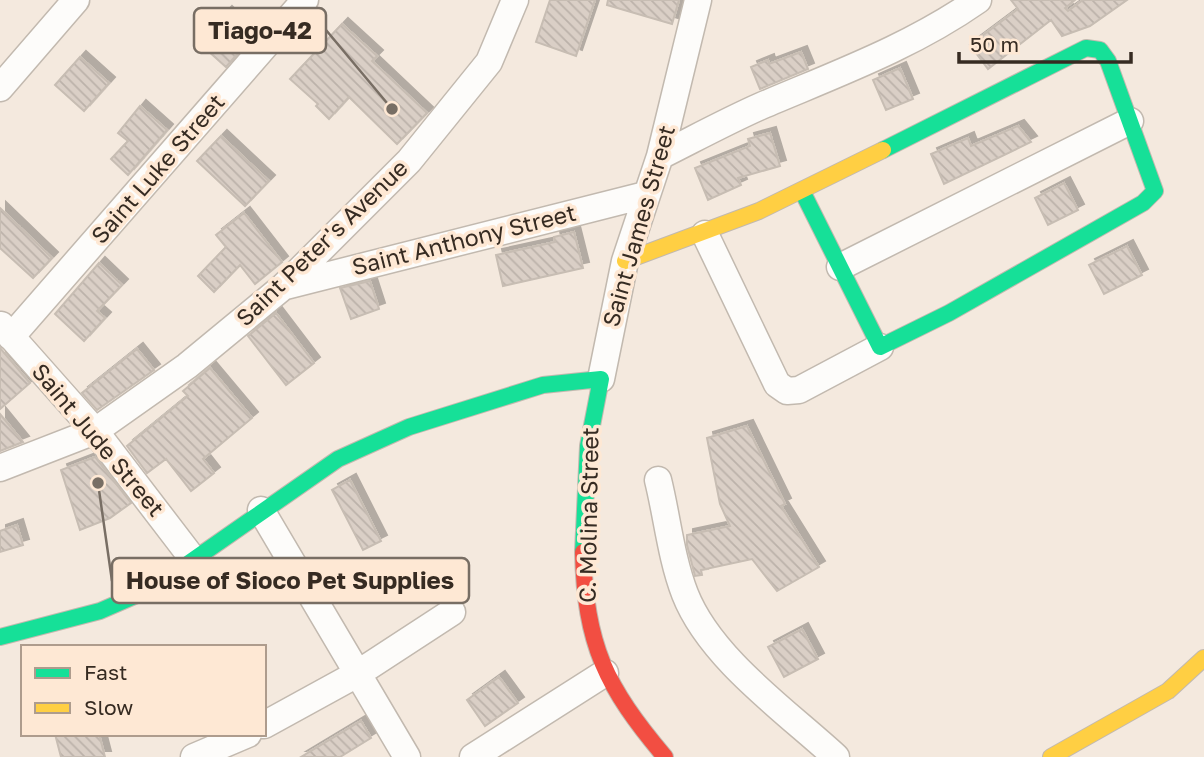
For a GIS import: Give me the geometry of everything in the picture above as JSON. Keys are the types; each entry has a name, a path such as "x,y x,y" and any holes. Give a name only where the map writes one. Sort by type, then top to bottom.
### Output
{"street":[{"path":"0,88 76,0"},
{"name":"Saint Luke Street","path":"5,331 305,0"},
{"name":"Saint Peter's Avenue","path":"0,468 95,432 187,366 284,286 409,161 481,72 489,62 515,0"},
{"name":"Saint James Street","path":"601,379 625,261 660,156 698,0"},
{"path":"660,156 757,108 898,48 944,24 978,0"},
{"path":"625,261 705,234 802,191 1086,48 1100,50 1108,61 1155,191 1152,197 949,313 799,390 787,391 777,384 705,234"},
{"path":"839,267 1130,121"},
{"path":"802,191 880,347"},
{"name":"Saint Anthony Street","path":"284,286 645,195"},
{"name":"Saint Jude Street","path":"5,331 95,432 194,559"},
{"path":"0,637 124,603 153,588 261,510 338,459 409,426 543,385 578,379 601,379"},
{"name":"C. Molina Street","path":"601,379 594,403 586,459 584,589 591,631 605,673 665,757"},
{"path":"658,480 685,594 706,631 734,664 836,757"},
{"path":"261,510 407,757"},
{"path":"266,724 357,674 452,612"},
{"path":"1052,757 1168,691 1204,658"},
{"path":"473,757 605,673"},
{"path":"194,757 243,736"}],"building":[{"path":"550,0 595,0 576,56 536,42"},
{"path":"608,0 679,0 672,24 607,5"},
{"path":"1011,0 1075,0 1065,8 1068,11 1083,0 1127,0 1090,26 1062,36 1051,20 988,69 970,45 1018,9"},
{"path":"226,12 252,37 226,67 198,42"},
{"path":"342,24 377,56 372,61 427,113 397,144 349,97 329,119 316,106 318,104 290,79"},
{"path":"801,52 808,69 760,89 751,67 768,60 769,64"},
{"path":"80,57 109,83 84,111 55,85"},
{"path":"900,68 913,99 886,110 873,80"},
{"path":"140,106 167,130 128,175 111,159 128,141 118,133"},
{"path":"1018,126 1031,142 944,184 931,154 968,138 971,146"},
{"path":"770,133 780,166 738,178 741,185 708,200 695,168 750,146 748,139"},
{"path":"221,136 269,181 245,206 197,161"},
{"path":"1064,183 1078,210 1048,225 1035,198"},
{"path":"0,208 52,258 33,278 0,248"},
{"path":"244,213 282,262 255,284 240,265 214,292 198,276 226,247 216,235"},
{"path":"574,232 583,268 503,286 496,255 555,242 554,237"},
{"path":"1127,246 1142,275 1104,294 1089,265"},
{"path":"99,263 122,285 97,311 105,318 84,341 55,314"},
{"path":"370,281 379,309 351,319 340,288"},
{"path":"276,313 314,363 286,385 248,336"},
{"path":"0,348 30,383 0,409"},
{"path":"137,349 154,370 97,410 82,393"},
{"path":"210,368 252,418 203,459 214,473 191,491 166,459 147,473 127,446 188,396 183,391"},
{"path":"0,414 23,442 0,451"},
{"path":"747,426 785,504 781,506 819,567 777,591 752,559 701,570 702,575 695,576 687,545 687,535 730,526 720,504 707,438"},
{"path":"95,457 131,503 110,518 80,530 61,470"},
{"path":"350,480 381,541 363,550 332,490"},
{"path":"17,525 23,545 0,552 0,531"},
{"path":"802,629 818,659 784,677 768,647"},
{"path":"499,677 518,703 485,726 467,700"},
{"path":"361,721 371,738 340,757 301,757"},
{"path":"56,736 100,736 105,757 61,757"}],"traffic: fast":[{"path":"802,191 880,347 949,313 1143,203 1155,191 1108,61 1100,50 1086,48 883,150"},
{"path":"0,637 100,611 153,588 338,459 409,427 543,385 601,379 588,446 583,552"}],"traffic: slow":[{"path":"625,261 759,211 883,150"},
{"path":"1051,757 1168,691 1204,658"}],"traffic: jam":[{"path":"583,552 588,613 603,663 628,709 665,757"}],"place":[{"name":"Tiago-42","path":"392,109"},
{"name":"House of Sioco Pet Supplies","path":"98,483"}]}
